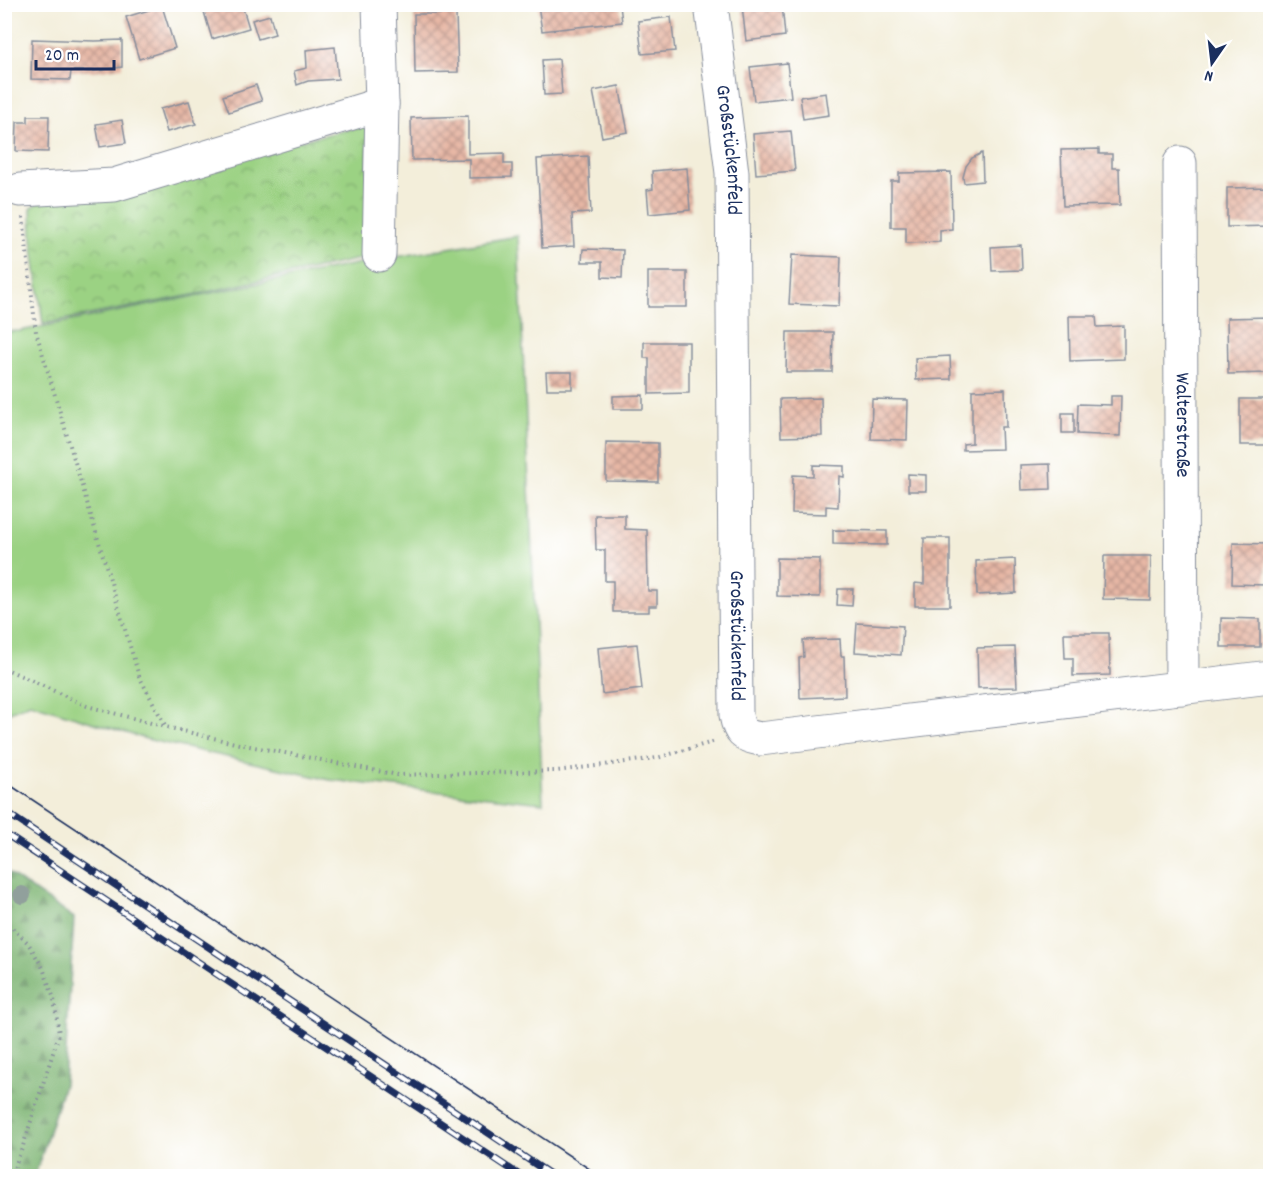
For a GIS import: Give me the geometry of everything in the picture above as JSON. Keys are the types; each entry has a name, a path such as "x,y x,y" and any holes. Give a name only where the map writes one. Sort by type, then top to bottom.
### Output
{"street":[{"path":"379,4 382,104 379,255"},
{"name":"Großstückenfeld","path":"711,4 732,173 736,715 742,733"},
{"path":"20,190 114,185 382,104"},
{"name":"Walterstraße","path":"1180,163 1182,687"},
{"path":"742,733 760,739 1270,677"}],"path":[{"path":"20,190 36,332 139,676 166,727"},
{"path":"4,668 87,706 239,744 398,775 568,770 657,758 742,733"},
{"path":"4,920 28,944 43,968 54,999 59,1034 11,1176"}],"green space":[{"path":"368,125 369,257 198,294 43,324 32,240 31,208 43,200"},
{"path":"518,236 543,803 330,780 146,739 30,703 5,714 4,332 20,331 361,263"},
{"path":"4,870 74,918 64,1084 35,1176 5,1176"}],"building":[{"path":"782,4 785,36 746,41 742,5"},
{"path":"202,5 242,5 249,28 212,39"},
{"path":"538,5 620,5 622,22 542,31"},
{"path":"162,6 175,48 139,59 126,17"},
{"path":"414,14 456,14 458,72 415,73"},
{"path":"270,15 275,34 258,39 252,20"},
{"path":"671,17 675,51 642,54 638,21"},
{"path":"32,39 122,40 122,67 95,71 71,71 70,80 31,79"},
{"path":"335,47 338,79 308,81 297,85 294,71 307,68 306,50"},
{"path":"559,59 562,94 544,95 542,60"},
{"path":"787,63 791,97 754,101 750,67"},
{"path":"256,85 262,101 229,112 223,96"},
{"path":"619,86 628,132 602,137 593,91"},
{"path":"826,93 829,115 803,119 800,97"},
{"path":"189,101 196,124 167,132 160,109"},
{"path":"28,116 49,116 48,152 16,151 17,122 28,122"},
{"path":"468,116 468,154 504,153 504,164 512,164 512,177 469,178 469,159 412,160 411,118"},
{"path":"122,120 126,143 100,147 96,124"},
{"path":"791,131 795,171 756,174 753,134"},
{"path":"1099,149 1099,154 1112,154 1112,168 1119,168 1120,205 1063,206 1061,150"},
{"path":"982,153 983,181 964,183 966,166 972,158"},
{"path":"588,156 591,213 572,214 574,246 542,248 537,159"},
{"path":"687,168 690,210 649,214 647,190 653,189 652,171"},
{"path":"951,172 952,229 940,230 940,242 906,243 906,227 891,227 891,181 899,181 899,173"},
{"path":"1270,187 1270,226 1227,227 1227,188"},
{"path":"1021,245 1022,270 992,271 991,247"},
{"path":"583,249 623,250 622,278 602,277 602,262 582,262"},
{"path":"792,255 841,257 839,306 789,304"},
{"path":"648,272 687,272 687,307 648,307"},
{"path":"1069,316 1096,316 1097,327 1124,326 1124,359 1070,361"},
{"path":"1270,317 1270,373 1228,374 1227,318"},
{"path":"787,332 833,332 832,372 786,372"},
{"path":"644,342 689,342 689,393 649,394 649,358 644,358"},
{"path":"950,356 951,379 916,380 915,358"},
{"path":"546,372 572,372 572,389 547,389"},
{"path":"1005,389 1006,427 1001,427 1002,449 963,450 963,444 972,443 972,390"},
{"path":"643,395 643,409 613,409 613,396"},
{"path":"1111,396 1121,396 1120,436 1077,434 1078,404 1111,405"},
{"path":"821,398 822,436 781,437 780,399"},
{"path":"872,399 908,400 907,440 871,439"},
{"path":"1240,399 1270,399 1270,445 1240,445"},
{"path":"1062,413 1074,413 1074,433 1062,433"},
{"path":"606,442 658,443 658,482 606,481"},
{"path":"1050,464 1051,489 1021,490 1020,465"},
{"path":"813,465 844,466 844,477 839,476 838,507 826,506 826,514 792,513 793,475 813,476"},
{"path":"908,474 926,475 926,491 908,491"},
{"path":"595,515 625,515 625,529 647,530 648,591 657,591 657,606 649,606 649,612 613,612 613,581 605,581 605,550 596,550"},
{"path":"833,530 887,531 887,545 833,544"},
{"path":"924,538 950,538 950,606 915,606 915,583 924,584"},
{"path":"1233,543 1267,544 1266,585 1232,584"},
{"path":"1104,556 1151,556 1150,600 1103,599"},
{"path":"777,558 820,559 820,597 777,596"},
{"path":"1015,559 1016,593 977,595 976,561"},
{"path":"838,589 853,589 852,606 837,605"},
{"path":"1221,618 1260,619 1260,647 1221,647"},
{"path":"857,623 903,626 901,655 855,652"},
{"path":"1064,633 1109,633 1110,675 1073,676 1073,658 1065,658"},
{"path":"840,639 841,656 844,656 845,696 800,698 799,658 804,657 803,640"},
{"path":"637,644 642,689 602,694 598,648"},
{"path":"1015,647 1017,687 978,688 977,648"}],"tram line":[{"path":"4,781 600,1176"}],"railway":[{"path":"4,811 553,1176"},
{"path":"4,833 521,1176"}]}
